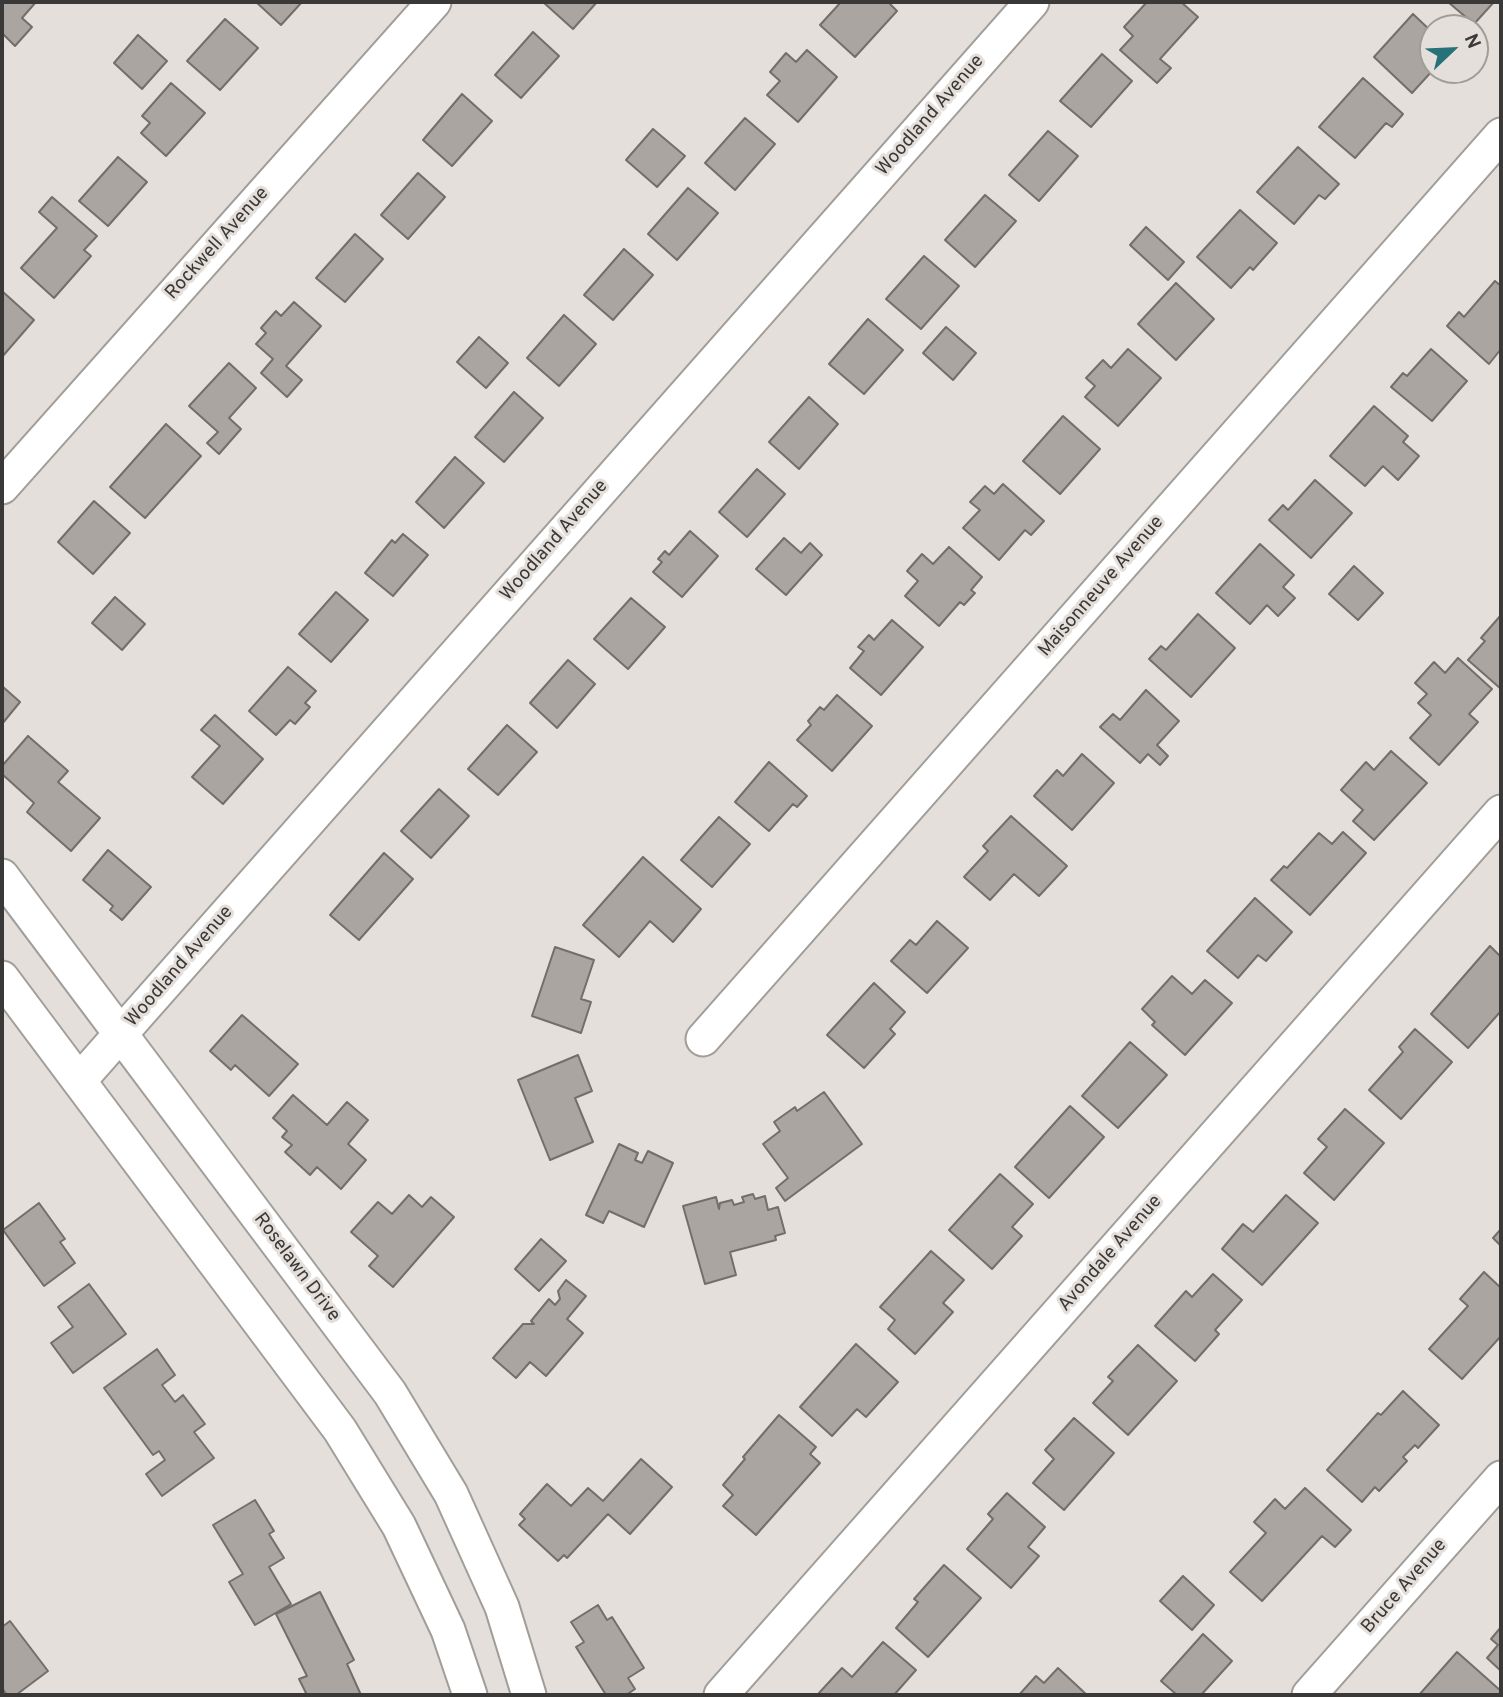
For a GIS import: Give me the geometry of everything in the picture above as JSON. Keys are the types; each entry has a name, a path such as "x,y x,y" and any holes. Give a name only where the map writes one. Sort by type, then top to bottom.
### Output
{"street":[{"name":"Rockwell Avenue","path":"2,486 434,2"},
{"name":"Woodland Avenue","path":"79,1081 1032,2"},
{"name":"Maisonneuve Avenue","path":"703,1039 1501,135"},
{"name":"Avondale Avenue","path":"721,1695 1501,813"},
{"name":"Roselawn Drive","path":"2,876 390,1393 451,1494 502,1606 529,1695"},
{"path":"2,978 340,1430 399,1526 448,1630 470,1695"},
{"name":"Bruce Avenue","path":"1310,1695 1501,1478"}],"building":[{"path":"2,2 36,2 22,18 32,27 15,46 2,33"},
{"path":"256,2 302,2 281,25"},
{"path":"543,2 597,2 573,29"},
{"path":"841,2 892,2 890,4 897,11 855,57 820,25"},
{"path":"1147,2 1181,2 1198,17 1160,59 1171,68 1157,83 1120,50 1133,36 1124,27"},
{"path":"1448,2 1494,2 1483,14 1462,14"},
{"path":"1413,14 1419,20 1420,84 1412,93 1374,57"},
{"path":"225,19 258,48 220,90 187,61"},
{"path":"533,32 559,56 521,98 495,75"},
{"path":"138,35 167,61 142,89 114,63"},
{"path":"807,50 837,77 798,122 767,95 780,81 770,72 786,53 796,62"},
{"path":"1102,54 1132,81 1091,127 1060,101"},
{"path":"1363,78 1403,114 1392,127 1386,123 1355,158 1319,127"},
{"path":"171,83 205,113 166,156 141,133 150,123 142,116"},
{"path":"462,94 492,121 452,166 423,140"},
{"path":"745,118 775,144 735,190 705,163"},
{"path":"653,129 685,156 657,187 626,160"},
{"path":"1048,131 1078,156 1039,201 1009,175"},
{"path":"1298,147 1339,184 1325,199 1319,195 1294,224 1257,192"},
{"path":"118,157 147,182 108,226 79,201"},
{"path":"418,173 445,197 408,239 381,215"},
{"path":"688,188 718,213 677,260 648,234"},
{"path":"985,195 1016,221 975,267 945,240"},
{"path":"52,197 97,236 84,250 91,256 54,298 21,268 57,228 39,212"},
{"path":"1240,210 1277,243 1253,270 1250,267 1231,288 1197,257"},
{"path":"1146,227 1184,262 1168,280 1130,245"},
{"path":"355,234 383,259 345,302 316,278"},
{"path":"624,249 653,275 613,320 584,295"},
{"path":"924,256 959,286 921,329 886,299"},
{"path":"1495,281 1501,286 1501,349 1489,364 1447,326 1459,312 1464,317"},
{"path":"1176,283 1214,319 1176,360 1138,324"},
{"path":"2,291 34,320 2,357"},
{"path":"294,302 321,326 286,366 302,380 287,397 261,373 273,359 256,344 266,333 261,328 276,311 281,316"},
{"path":"564,315 596,344 559,386 527,358"},
{"path":"868,319 903,350 864,394 829,364"},
{"path":"946,327 976,353 953,380 923,353"},
{"path":"479,337 508,363 486,388 457,362"},
{"path":"1128,349 1161,378 1118,426 1085,397 1095,386 1086,378 1103,360 1111,368"},
{"path":"1431,349 1467,381 1432,421 1391,387 1403,373 1407,376"},
{"path":"229,363 256,388 229,418 241,429 219,454 207,443 218,432 189,406"},
{"path":"514,392 543,418 504,462 475,437"},
{"path":"809,397 838,424 799,469 769,442"},
{"path":"1374,406 1408,436 1403,442 1419,456 1398,480 1383,466 1365,486 1330,456"},
{"path":"1063,416 1100,449 1060,494 1023,461"},
{"path":"166,424 201,456 145,518 110,487"},
{"path":"455,457 484,483 444,528 416,502"},
{"path":"757,469 785,494 747,537 719,512"},
{"path":"1315,480 1352,513 1311,558 1269,520 1283,505 1288,510"},
{"path":"1003,484 1044,521 1031,535 1025,530 999,560 963,528 980,510 970,502 985,486 994,494"},
{"path":"94,501 130,533 93,574 58,542"},
{"path":"690,531 718,556 682,597 653,572 662,562 658,559 665,551 669,555"},
{"path":"403,534 428,555 393,596 365,573 392,540 395,543"},
{"path":"784,538 801,553 810,543 822,555 786,595 756,569"},
{"path":"1260,544 1294,575 1283,587 1295,598 1278,616 1267,605 1250,624 1216,593"},
{"path":"949,547 982,577 971,590 975,593 964,605 960,602 939,626 905,596 918,581 907,571 922,554 933,564"},
{"path":"1354,566 1383,593 1358,620 1329,594"},
{"path":"336,592 368,620 331,662 299,634"},
{"path":"115,597 145,624 122,650 92,623"},
{"path":"631,598 665,627 628,669 594,639"},
{"path":"1198,614 1235,648 1191,697 1149,659 1161,646 1166,650"},
{"path":"1501,615 1501,689 1468,660 1485,641 1481,638"},
{"path":"892,620 923,647 881,695 850,668 864,651 858,647 869,635 874,640"},
{"path":"1458,658 1492,689 1469,714 1478,722 1439,765 1410,738 1431,715 1418,703 1427,694 1415,683 1434,662 1445,673"},
{"path":"568,660 595,684 557,728 530,703"},
{"path":"288,667 316,691 305,703 310,707 295,724 290,720 276,735 249,711"},
{"path":"2,686 20,702 2,724"},
{"path":"1146,690 1179,721 1157,745 1168,756 1160,765 1148,754 1140,763 1100,727 1113,714 1120,720"},
{"path":"837,695 872,726 832,771 797,740 811,725 808,721 820,707 824,710"},
{"path":"215,715 263,759 223,804 192,777 220,746 201,730"},
{"path":"507,725 537,752 498,795 468,769"},
{"path":"28,736 68,771 58,782 100,818 71,851 27,812 34,803 2,774 2,766"},
{"path":"1391,751 1427,783 1374,840 1353,821 1363,810 1341,790 1366,762 1374,770"},
{"path":"1082,754 1114,783 1072,830 1034,796 1057,770 1063,776"},
{"path":"769,762 807,796 797,807 793,804 769,831 735,802"},
{"path":"439,789 469,816 431,858 401,831"},
{"path":"1011,816 1067,866 1039,896 1014,874 990,900 964,877 988,851 983,846"},
{"path":"719,817 750,844 712,887 681,860"},
{"path":"1343,832 1366,853 1310,915 1271,880 1284,866 1287,868 1319,833 1332,844"},
{"path":"108,850 151,887 122,920 110,910 113,906 83,880"},
{"path":"384,853 413,879 359,940 330,915"},
{"path":"643,857 701,909 673,942 650,921 619,957 583,925"},
{"path":"1255,898 1292,932 1266,961 1258,955 1238,978 1207,951"},
{"path":"937,921 968,948 927,993 891,961 910,940 916,945"},
{"path":"1490,946 1501,957 1501,1011 1468,1048 1431,1014"},
{"path":"555,947 594,960 581,999 591,1002 581,1033 532,1016"},
{"path":"1172,976 1192,994 1205,980 1232,1003 1185,1055 1152,1025 1155,1022 1142,1009"},
{"path":"874,983 905,1012 890,1029 895,1034 864,1068 827,1035"},
{"path":"242,1015 298,1064 269,1096 235,1065 231,1070 210,1051"},
{"path":"1415,1029 1452,1062 1401,1119 1369,1090 1403,1052 1399,1047"},
{"path":"1130,1042 1167,1075 1118,1128 1082,1096"},
{"path":"578,1055 592,1091 575,1098 593,1142 550,1160 518,1080"},
{"path":"824,1092 862,1144 785,1201 776,1188 788,1178 763,1144 780,1131 774,1122 795,1107 797,1111"},
{"path":"293,1095 327,1125 347,1102 368,1120 348,1144 366,1160 341,1189 317,1167 310,1175 285,1152 292,1145 282,1137 287,1131 273,1118"},
{"path":"1070,1106 1104,1137 1049,1198 1015,1167"},
{"path":"1345,1109 1384,1143 1334,1200 1304,1173 1327,1147 1318,1139"},
{"path":"619,1144 638,1153 635,1160 642,1163 648,1151 673,1163 644,1227 609,1211 603,1223 586,1215"},
{"path":"1000,1174 1033,1204 1012,1227 1022,1236 992,1269 949,1230"},
{"path":"753,1194 755,1199 765,1196 768,1210 778,1207 785,1233 775,1236 776,1240 730,1252 736,1275 705,1284 683,1206 716,1197 719,1209 720,1203 732,1200 734,1205 744,1202 742,1197"},
{"path":"409,1195 422,1207 431,1197 454,1217 393,1287 369,1266 378,1256 351,1232 378,1202 392,1214"},
{"path":"1286,1195 1318,1223 1262,1285 1222,1249 1243,1224 1253,1232"},
{"path":"39,1203 65,1239 60,1242 75,1263 44,1286 3,1230"},
{"path":"1501,1229 1501,1246 1493,1238"},
{"path":"541,1239 566,1261 539,1291 515,1269"},
{"path":"931,1251 964,1280 943,1303 953,1312 915,1354 888,1329 895,1320 880,1307"},
{"path":"1484,1272 1501,1288 1501,1336 1462,1379 1429,1349 1468,1306 1460,1299"},
{"path":"1213,1274 1242,1300 1215,1330 1219,1334 1195,1361 1155,1326 1186,1291 1192,1297"},
{"path":"566,1280 586,1296 567,1319 583,1333 546,1376 530,1362 516,1378 493,1358 523,1324 534,1324 531,1321 549,1299 555,1305 560,1299 558,1291"},
{"path":"89,1284 126,1334 73,1373 51,1343 73,1327 58,1307"},
{"path":"856,1344 898,1382 866,1417 857,1409 832,1436 800,1407"},
{"path":"1138,1345 1177,1381 1128,1435 1093,1403 1113,1381 1108,1377"},
{"path":"157,1349 175,1375 162,1385 175,1402 183,1395 205,1424 194,1432 214,1458 162,1496 146,1474 165,1460 159,1451 153,1455 104,1388"},
{"path":"1403,1391 1439,1425 1418,1448 1415,1445 1403,1457 1407,1461 1379,1491 1375,1487 1362,1502 1327,1470 1378,1413 1381,1415"},
{"path":"779,1415 816,1447 810,1454 820,1463 756,1535 723,1506 733,1495 723,1485"},
{"path":"1074,1418 1114,1453 1064,1510 1033,1483 1054,1459 1045,1450"},
{"path":"641,1459 672,1487 630,1534 608,1514 567,1558 564,1555 558,1561 519,1525 525,1519 520,1514 547,1484 571,1506 588,1488 603,1501"},
{"path":"1305,1488 1351,1530 1335,1547 1322,1536 1262,1601 1230,1572 1266,1533 1254,1522 1275,1499 1285,1509"},
{"path":"1007,1493 1045,1527 1028,1547 1039,1556 1011,1588 967,1549 993,1519 988,1514"},
{"path":"255,1500 274,1531 269,1534 284,1558 269,1567 291,1604 255,1625 229,1582 243,1574 213,1525"},
{"path":"944,1565 981,1598 928,1657 896,1628 918,1602 914,1599"},
{"path":"1183,1576 1214,1605 1192,1630 1160,1601"},
{"path":"320,1592 354,1660 347,1664 361,1695 307,1695 299,1679 307,1676 276,1614"},
{"path":"598,1605 607,1620 612,1617 644,1668 628,1678 635,1689 626,1695 606,1695 576,1647 584,1642 571,1622"},
{"path":"10,1621 48,1671 16,1695 7,1695 2,1688 2,1627"},
{"path":"1501,1627 1501,1671 1487,1658 1498,1645 1491,1639"},
{"path":"1203,1634 1232,1661 1201,1695 1177,1695 1161,1681"},
{"path":"883,1642 916,1670 894,1695 819,1693 842,1668 852,1677"},
{"path":"1457,1652 1501,1691 1500,1695 1419,1695"},
{"path":"1058,1668 1087,1695 1019,1695 1036,1676 1044,1683"}]}
